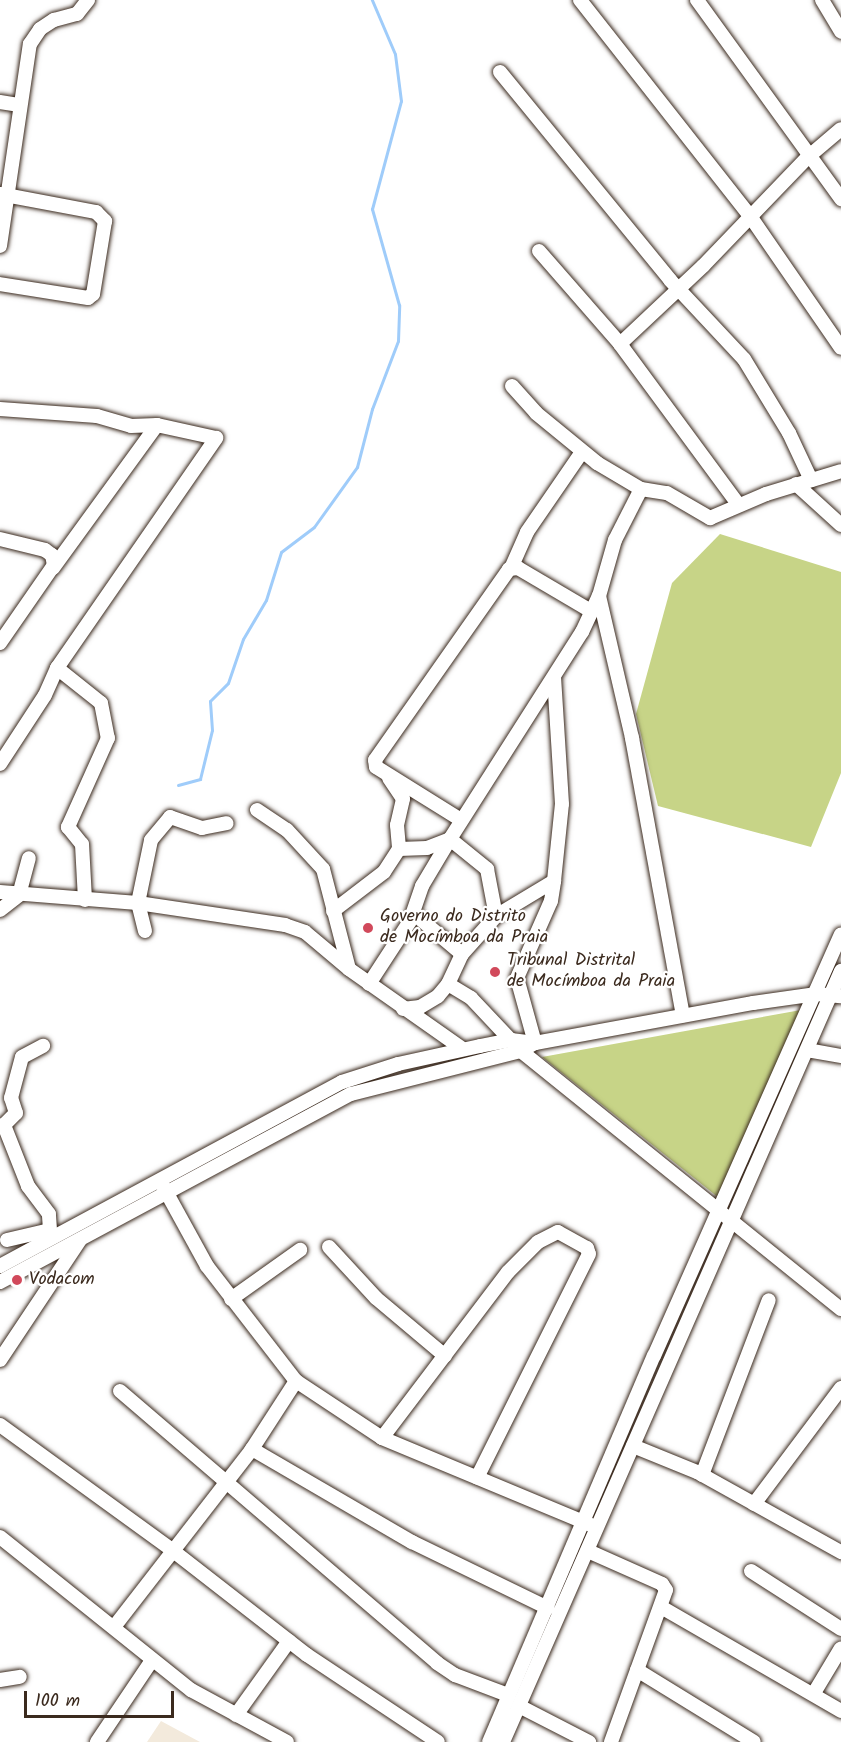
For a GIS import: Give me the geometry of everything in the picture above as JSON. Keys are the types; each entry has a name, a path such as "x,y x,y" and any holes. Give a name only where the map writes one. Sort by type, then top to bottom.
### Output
{"street":[{"path":"0,246 5,194 33,39 47,23 77,14 88,0"},
{"path":"580,0 750,216 841,348"},
{"path":"697,0 808,157 841,199"},
{"path":"822,0 841,32"},
{"path":"500,72 679,289 744,359 789,433 812,480"},
{"path":"0,102 20,105"},
{"path":"620,344 679,289 808,157 841,129"},
{"path":"0,285 88,298 93,294 105,221 96,212 5,194"},
{"path":"539,251 620,344 738,504"},
{"path":"512,386 536,413 582,452 641,489 667,493 710,518 738,504 841,471"},
{"path":"0,409 97,416 131,426 157,425 216,438 57,668 45,695 0,764"},
{"path":"0,644 157,425"},
{"path":"333,911 384,872 399,849 397,825 403,799 395,783 376,767 375,760 425,686 512,567 527,532 582,452"},
{"path":"796,484 841,525"},
{"path":"369,984 413,913 422,886 554,677 591,611 599,596 615,540 641,489"},
{"path":"0,539 45,550 52,555 53,568"},
{"path":"512,567 591,611"},
{"path":"599,596 632,738 683,1015"},
{"path":"57,668 100,703 108,738 68,827 82,844 85,900"},
{"path":"535,1043 517,978 551,901 554,881 562,804 554,677"},
{"path":"376,767 462,820"},
{"path":"257,810 287,830 318,860 349,969"},
{"path":"145,931 138,903 151,840 170,817 202,828 227,823"},
{"path":"399,849 427,848 450,839"},
{"path":"450,839 487,869 496,916"},
{"path":"0,910 19,895 29,858"},
{"path":"404,1009 420,1007 448,984 462,954 496,916 554,881"},
{"path":"0,892 138,903 285,925 305,932 369,984 463,1049"},
{"path":"413,913 462,954"},
{"path":"489,1742 654,1356 841,935"},
{"path":"503,1742 598,1528 668,1362 733,1223 807,1050 836,995 841,971"},
{"path":"448,984 471,998 521,1051 841,1310"},
{"path":"0,1266 342,1082 463,1049 511,1040 535,1043 683,1015 816,994 836,995"},
{"path":"0,1282 351,1094 521,1051 535,1043"},
{"path":"7,1240 50,1230 49,1214 28,1186 3,1125 16,1113 6,1095 22,1057 43,1046"},
{"path":"807,1050 841,1056"},
{"path":"159,1179 207,1266 296,1382 382,1438 598,1528"},
{"path":"382,1438 508,1272 538,1242 558,1232 587,1248 586,1260 477,1478"},
{"path":"0,1360 82,1238"},
{"path":"329,1247 375,1298 444,1356"},
{"path":"231,1299 300,1250"},
{"path":"702,1475 769,1300"},
{"path":"654,1356 668,1362"},
{"path":"114,1627 252,1449 296,1382"},
{"path":"754,1504 841,1388"},
{"path":"120,1391 224,1483 437,1663 455,1675 508,1695"},
{"path":"0,1425 172,1550 289,1641 438,1742"},
{"path":"633,1446 702,1475 841,1552"},
{"path":"252,1449 412,1542 548,1608"},
{"path":"0,1537 191,1690 287,1742"},
{"path":"588,1551 662,1584 665,1594 611,1742"},
{"path":"751,1570 841,1629"},
{"path":"661,1607 814,1693 841,1711"},
{"path":"236,1714 289,1641"},
{"path":"814,1693 841,1648"},
{"path":"97,1742 152,1660"},
{"path":"637,1670 754,1742"},
{"path":"0,1680 20,1677"},
{"path":"519,1706 589,1742"}],"shaded area":[{"path":"161,1721 200,1742 147,1742"}],"green space":[{"path":"720,534 841,572 841,773 811,847 658,806 636,714 672,583"},
{"path":"801,1010 719,1198 542,1057"}],"waterway":[{"path":"178,785 200,779 212,730 210,701 228,683 243,639 266,600 281,552 314,527 357,467 372,409 398,341 399,305 372,209 401,101 395,54 372,0"}],"place":[{"name":"Governo do Distrito de Mocímboa da Praia","path":"368,928"},
{"name":"Tribunal Distrital de Mocímboa da Praia","path":"495,972"},
{"name":"Vodacom","path":"17,1280"}]}
